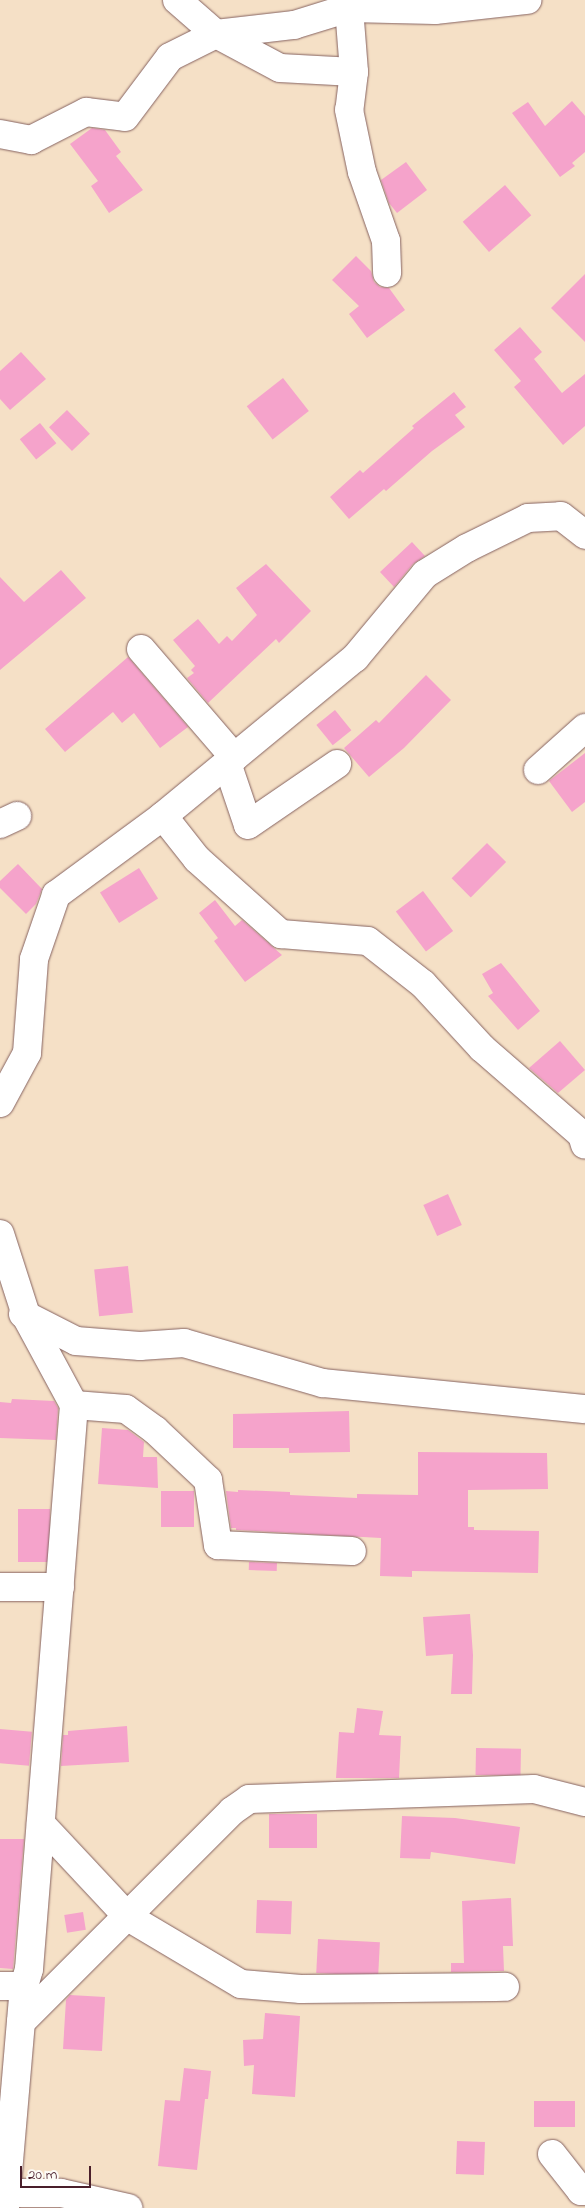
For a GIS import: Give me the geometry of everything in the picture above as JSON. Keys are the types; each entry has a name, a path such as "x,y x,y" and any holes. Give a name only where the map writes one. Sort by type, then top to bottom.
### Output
{"street":[{"path":"177,0 216,34 280,68 354,72"},
{"path":"0,134 31,140 86,112 125,117 170,57 216,34 294,25 349,8 435,10 527,0"},
{"path":"349,8 354,72 349,110 362,172 386,241 387,273"},
{"path":"0,1103 27,1053 34,959 56,895 163,816 355,658 425,574 460,552 528,518 561,516 585,535"},
{"path":"141,650 230,760 248,825 337,764"},
{"path":"538,770 585,728"},
{"path":"163,816 197,859 281,934 368,941 423,984 482,1048 582,1135 585,1145"},
{"path":"0,1234 27,1318 74,1405 29,1969 12,1986 21,2022 3,2198 61,2193 128,2208"},
{"path":"0,1294 27,1318 76,1342 140,1346 184,1343 323,1383 585,1409"},
{"path":"74,1405 126,1409 155,1430 208,1480 218,1544 352,1551"},
{"path":"0,1587 60,1586"},
{"path":"21,2022 232,1811 249,1799 534,1789 585,1802"},
{"path":"40,1824 128,1917 241,1984 301,1989 505,1987"},
{"path":"552,2154 581,2190 585,2190"}],"building":[{"path":"572,101 585,116 585,152 572,163 575,166 560,177 512,113 528,102 545,126"},
{"path":"92,128 105,130 121,152 116,156 143,190 109,213 91,186 98,181 70,144"},
{"path":"406,162 427,190 397,213 389,203 381,180"},
{"path":"505,185 531,215 489,252 463,222"},
{"path":"356,256 371,271 374,282 380,287 389,288 405,310 367,338 349,314 359,306 332,280"},
{"path":"585,274 585,342 551,308"},
{"path":"520,327 542,352 534,359 562,393 585,374 585,426 563,445 514,387 521,381 494,350"},
{"path":"21,352 46,379 10,410 0,399 0,371"},
{"path":"283,378 309,411 273,439 247,406"},
{"path":"454,392 466,407 455,415 465,427 432,451 386,491 384,489 349,519 330,497 360,470 363,473 414,428 412,426"},
{"path":"67,410 90,434 72,451 49,427"},
{"path":"40,423 56,443 36,460 20,439"},
{"path":"412,542 425,556 413,564 394,587 380,572"},
{"path":"266,564 311,611 279,643 276,639 208,703 187,678 194,673 191,670 195,666 173,640 198,619 219,644 227,636 232,641 257,615 236,588"},
{"path":"61,570 86,598 0,670 0,577 24,602"},
{"path":"128,657 188,727 160,748 134,713 122,723 113,712 65,752 45,729"},
{"path":"426,675 451,700 404,748 369,777 344,748 376,720 379,723"},
{"path":"335,710 351,730 333,745 316,725"},
{"path":"585,753 585,802 572,812 549,781"},
{"path":"487,843 506,862 471,897 452,878"},
{"path":"18,864 42,889 36,904 26,914 0,888 0,881"},
{"path":"139,868 158,899 119,923 100,892"},
{"path":"423,891 453,931 426,951 396,911"},
{"path":"215,900 235,926 242,920 282,955 245,982 214,941 218,938 199,913"},
{"path":"501,963 540,1011 518,1030 488,996 493,993 482,974"},
{"path":"560,1041 585,1070 558,1093 529,1068"},
{"path":"448,1194 462,1225 437,1236 423,1205"},
{"path":"128,1266 133,1313 99,1316 94,1270"},
{"path":"12,1399 54,1401 58,1408 56,1440 0,1438 0,1402 11,1403"},
{"path":"349,1411 350,1452 289,1453 289,1448 233,1448 233,1414"},
{"path":"102,1428 128,1430 144,1442 143,1457 157,1457 158,1488 98,1484"},
{"path":"418,1452 547,1453 548,1489 468,1490 468,1527 474,1527 474,1530 539,1531 538,1573 412,1571 412,1577 380,1576 381,1538 236,1530 236,1528 231,1528 226,1491 290,1492 290,1495 357,1498 357,1494 418,1495"},
{"path":"161,1491 194,1491 194,1527 161,1527"},
{"path":"18,1509 50,1509 50,1562 18,1562"},
{"path":"249,1562 277,1563 277,1571 249,1570"},
{"path":"470,1614 473,1655 472,1694 451,1694 453,1654 426,1656 423,1617"},
{"path":"357,1708 383,1711 379,1735 401,1736 399,1778 336,1778 339,1732 354,1733"},
{"path":"127,1726 129,1762 61,1766 63,1735 68,1735 68,1731"},
{"path":"0,1729 32,1732 29,1766 0,1763"},
{"path":"476,1748 521,1749 521,1776 476,1775"},
{"path":"269,1814 317,1814 317,1848 269,1848"},
{"path":"402,1816 455,1818 520,1827 515,1864 431,1852 430,1859 400,1858"},
{"path":"0,1839 24,1839 13,1969 0,1968"},
{"path":"511,1898 513,1946 503,1946 504,1971 451,1972 451,1963 464,1963 462,1901"},
{"path":"257,1900 292,1901 291,1934 256,1933"},
{"path":"83,1912 86,1930 67,1933 64,1915"},
{"path":"318,1939 380,1942 378,1976 316,1973"},
{"path":"70,1995 105,1997 102,2051 63,2049 66,2000"},
{"path":"265,2013 300,2016 295,2097 252,2094 254,2065 244,2066 243,2040 263,2039"},
{"path":"184,2068 211,2071 208,2099 205,2099 197,2170 158,2166 165,2100 180,2101"},
{"path":"534,2101 575,2101 575,2127 534,2127"},
{"path":"457,2141 485,2142 484,2175 456,2174"}]}
